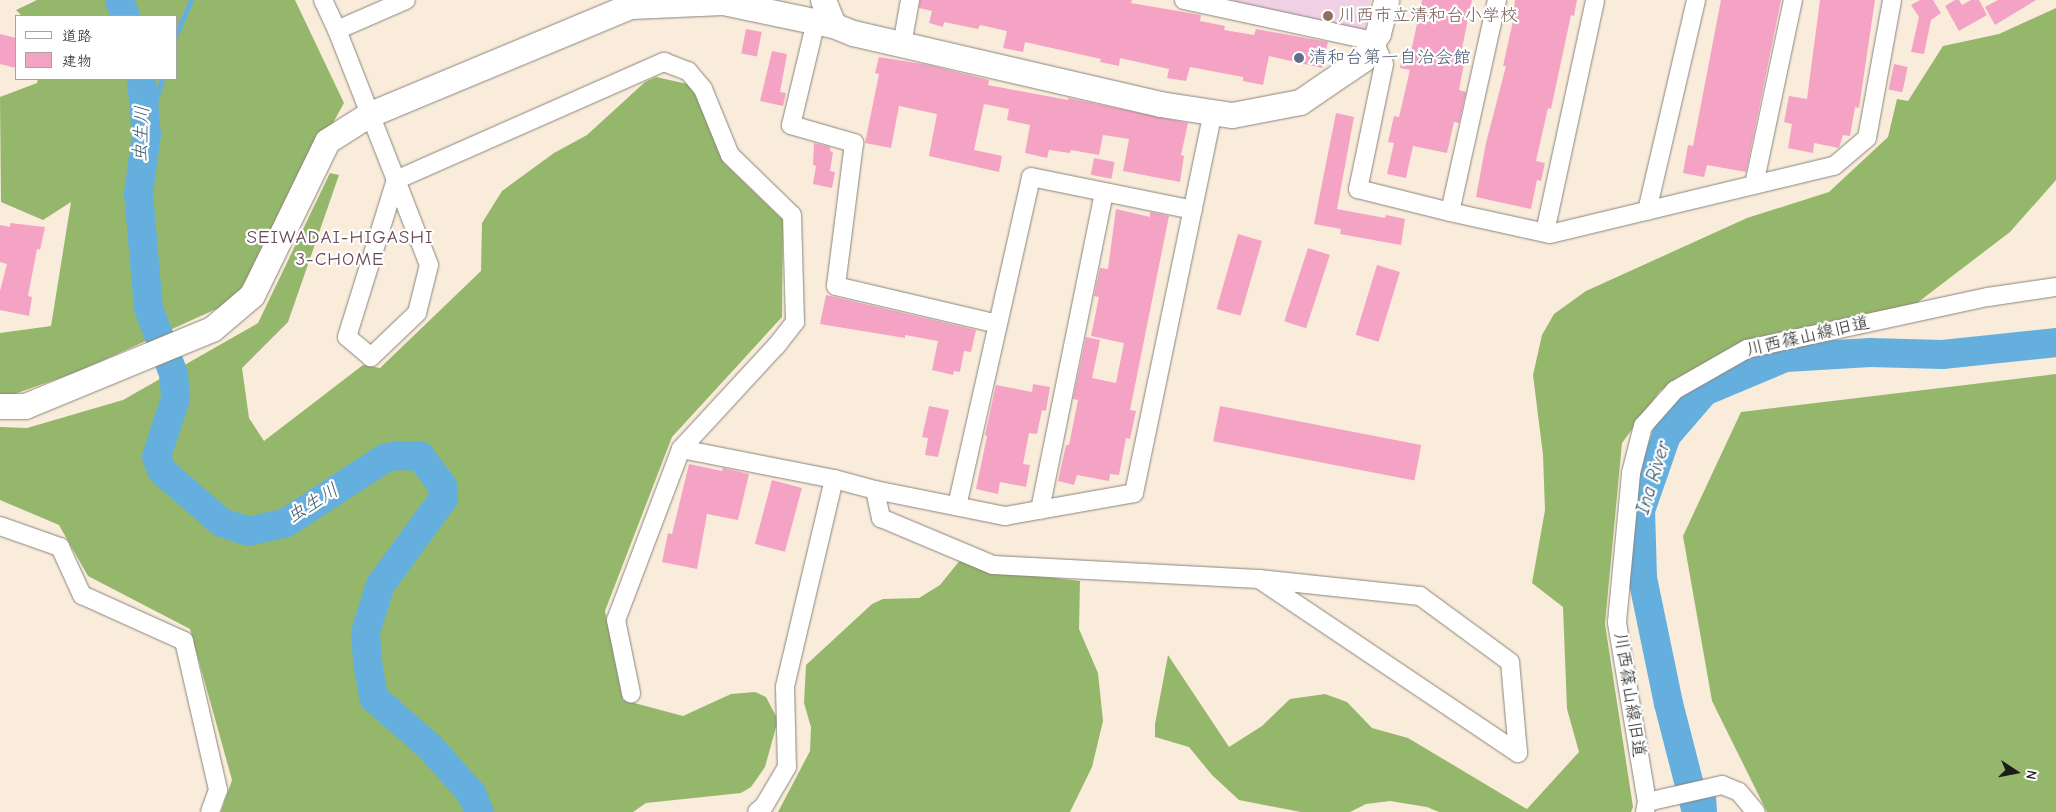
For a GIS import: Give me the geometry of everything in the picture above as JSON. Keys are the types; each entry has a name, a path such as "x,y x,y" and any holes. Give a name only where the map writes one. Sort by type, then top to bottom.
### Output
{"street":[{"path":"323,0 337,30 370,114 396,180 429,264 417,313 370,356 347,337 396,180 664,62 688,71 703,89 730,155 792,215 795,322 776,346 681,449 616,620 631,693"},
{"path":"337,30 406,0"},
{"path":"902,45 910,0"},
{"path":"1184,0 1374,41"},
{"path":"0,406 24,406 212,330 252,295 327,142 370,114 630,6 723,1 824,15 853,33 1160,104 1232,116 1300,102 1363,59 1374,41 1386,0"},
{"path":"1450,212 1497,0"},
{"path":"1545,232 1595,0"},
{"path":"1647,211 1696,0"},
{"path":"1754,185 1793,0"},
{"path":"1374,41 1384,64 1358,189 1550,234 1834,166 1867,138 1892,0"},
{"path":"824,15 792,125 854,143 836,286 998,324"},
{"path":"681,449 834,479 875,490 1005,516 1134,493 1214,112"},
{"path":"958,506 1031,177 1193,210"},
{"path":"1040,510 1104,192"},
{"name":"川西篠山線旧道","path":"1651,804 1617,622 1631,473 1643,426 1674,390 1747,349 1988,297 2056,287"},
{"path":"757,812 764,806 787,767 785,687 834,479"},
{"path":"875,490 881,518 993,565 1259,579 1420,596 1510,662 1518,753 1259,579"},
{"path":"0,526 60,547 82,595 184,641 218,790 210,812"},
{"path":"1651,804 1722,785 1739,792 1756,812"}],"shaded area":[{"name":"川西市立清和台小学校","path":"1210,0 1371,0 1364,32"}],"green space":[{"path":"37,0 295,0 344,103 234,301 77,372 0,398 0,333 51,326 71,202 43,220 1,202 0,97 37,83 38,80 178,80 178,15 21,15 16,10"},
{"path":"2056,8 2056,180 2010,232 1917,303 1740,345 1660,391 1622,443 1605,624 1633,807 1631,812 1439,812 1427,807 1390,801 1366,804 1350,812 1301,812 1239,800 1212,775 1189,747 1155,737 1155,724 1168,655 1229,747 1262,726 1290,699 1325,694 1347,702 1372,728 1408,738 1527,809 1579,752 1567,709 1563,607 1532,583 1545,510 1543,455 1533,375 1542,335 1554,314 1586,291 1747,218 1829,192 1888,137 1897,99 1908,101 1943,46 1999,34"},
{"path":"656,77 692,85 724,163 783,220 782,317 672,437 605,611 623,700 683,716 731,694 755,692 766,697 778,720 765,767 751,787 741,793 646,803 633,812 221,812 232,780 190,629 88,576 59,525 0,500 0,427 27,428 123,400 258,323 330,173 339,175 288,322 242,368 249,418 264,441 363,365 380,368 481,271 482,223 502,191 554,153 587,135 645,82"},
{"path":"2056,374 2056,812 1767,812 1712,701 1683,536 1741,412"},
{"path":"961,559 995,571 1080,581 1079,629 1098,673 1103,721 1092,767 1070,812 778,812 810,751 811,727 804,703 806,665 872,604 883,599 919,598 940,585"}],"water":[{"path":"1716,796 1717,812 1689,812 1689,802"}],"building":[{"path":"920,0 1132,0 1131,3 1201,15 1200,21 1225,26 1224,30 1254,35 1256,29 1328,42 1322,68 1269,56 1263,85 1243,81 1243,77 1190,67 1186,81 1167,78 1169,69 1120,58 1119,66 1100,62 1101,59 1025,42 1023,52 1003,48 1007,31 980,25 978,29 944,22 943,27 929,23 932,11 919,8"},
{"path":"1422,0 1472,0 1459,63 1464,64 1459,90 1466,92 1459,123 1454,122 1447,153 1413,146 1406,178 1387,174 1394,143 1388,142 1394,116 1399,117 1410,70 1400,68 1403,51 1411,52"},
{"path":"1515,0 1577,0 1574,16 1571,15 1551,109 1548,108 1536,161 1545,163 1541,181 1537,180 1531,209 1476,197 1486,143 1506,66 1503,66 1513,21 1507,20 1509,7 1514,8"},
{"path":"1721,0 1781,0 1746,172 1707,165 1704,177 1683,173 1688,145 1693,146"},
{"path":"1820,0 1875,0 1859,108 1855,107 1850,136 1843,135 1839,148 1814,143 1813,153 1788,148 1792,124 1784,122 1789,96 1807,99"},
{"path":"1920,0 1933,0 1941,13 1931,20 1924,54 1911,52 1919,17 1911,5"},
{"path":"1955,0 1959,0 1962,5 1971,0 1979,0 1987,15 1959,31 1945,6"},
{"path":"1998,0 2036,0 1995,25 1985,7"},
{"path":"746,29 762,32 757,57 741,54"},
{"path":"0,34 15,38 15,68 0,64"},
{"path":"772,51 787,54 780,92 786,93 783,106 760,101"},
{"path":"879,57 928,65 989,80 988,85 1068,100 1068,98 1188,123 1181,155 1184,156 1180,182 1123,171 1129,139 1103,135 1099,155 1071,150 1070,153 1049,150 1047,158 1025,153 1030,125 1007,120 1009,109 984,104 974,150 1002,156 999,172 929,156 937,114 899,106 891,148 865,143 879,74 875,73"},
{"path":"1894,64 1908,67 1902,92 1889,89"},
{"path":"1336,113 1354,117 1337,209 1385,218 1386,215 1405,219 1401,245 1340,234 1341,229 1314,224"},
{"path":"814,143 830,147 830,151 833,152 830,171 835,172 832,188 813,184 816,166 813,165"},
{"path":"1094,158 1115,162 1111,179 1091,175"},
{"path":"1116,209 1150,217 1150,212 1169,216 1130,410 1136,411 1130,439 1126,438 1119,475 1110,474 1109,481 1077,475 1074,485 1058,481 1066,445 1069,445 1078,400 1073,399 1086,337 1100,340 1092,378 1116,383 1124,343 1091,336 1099,297 1094,296 1100,268 1108,269"},
{"path":"10,223 45,227 40,250 37,249 28,296 32,297 29,316 0,310 0,291 7,264 0,262 0,225 10,227"},
{"path":"1238,234 1262,241 1241,316 1217,309"},
{"path":"1308,248 1330,255 1306,328 1284,321"},
{"path":"1377,265 1400,272 1379,342 1356,335"},
{"path":"826,295 976,330 971,352 964,351 960,372 954,371 953,375 932,370 938,341 905,335 905,338 820,324"},
{"path":"1033,384 1050,387 1046,411 1042,410 1037,434 1029,433 1023,464 1030,465 1026,487 1000,482 998,494 976,489 996,385 1032,392"},
{"path":"929,406 949,410 938,457 925,455 928,438 922,437"},
{"path":"1220,406 1421,445 1414,480 1213,441"},
{"path":"689,464 722,471 723,468 749,474 738,520 707,514 697,569 662,562 668,533 672,534"},
{"path":"772,480 802,488 785,552 755,544"}],"waterway":[{"name":"虫生川","path":"119,0 125,15"},
{"path":"178,30 191,0"},
{"name":"虫生川","path":"141,80 146,134 138,193 148,308 173,373 175,398 156,456 161,470 221,522 248,531 284,523 384,458 396,455 420,456 442,485 443,498 380,584 365,632 367,662 373,697 429,746 471,793 479,812"},
{"path":"146,134 162,80"},
{"name":"Ina River","path":"1696,812 1668,703 1642,577 1640,510 1666,435 1704,391 1785,357 1870,352 1942,354 2056,342"}],"place":[{"name":"川西市立清和台小学校","path":"1328,16"},
{"name":"清和台第一自治会館","path":"1299,58"}],"district":[{"name":"SEIWADAI-HIGASHI 3-CHOME","path":"340,249"}]}
